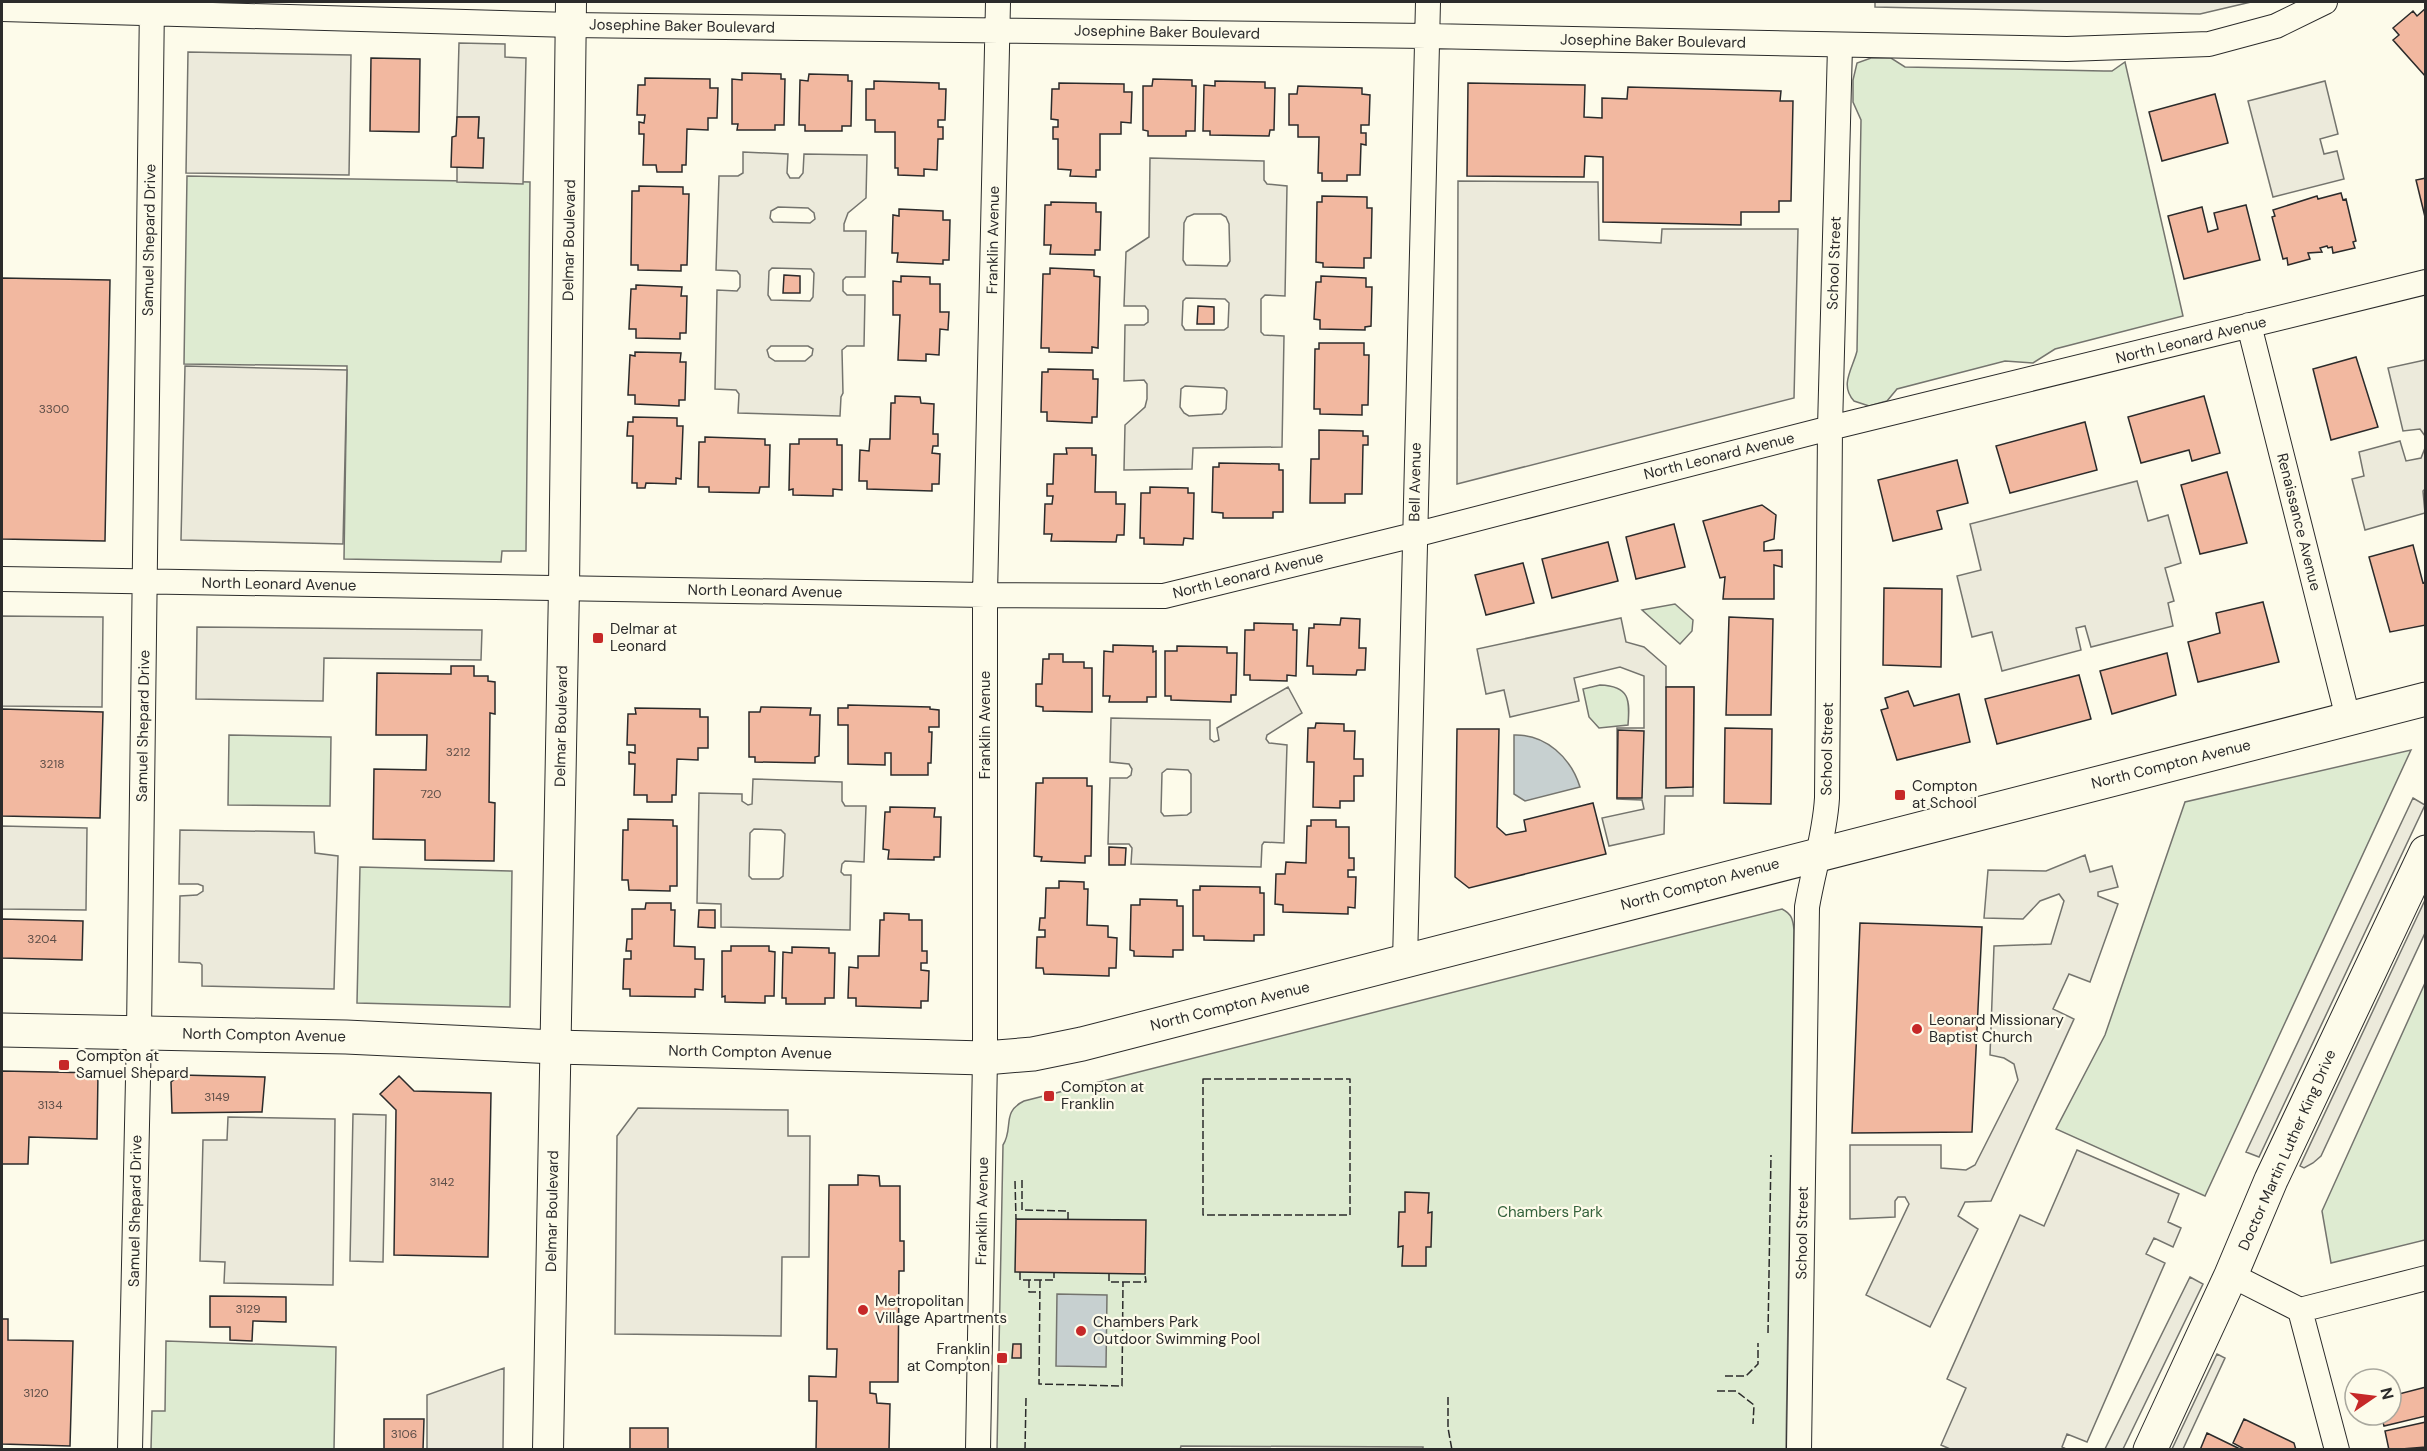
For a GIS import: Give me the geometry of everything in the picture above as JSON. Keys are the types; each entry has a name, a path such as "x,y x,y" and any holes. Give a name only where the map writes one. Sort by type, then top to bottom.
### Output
{"main road":[{"name":"North Compton Avenue","path":"2,1030 346,1037 555,1047 985,1058 1026,1055 1056,1050 1406,962 1817,854 2426,699"},
{"name":"Doctor Martin Luther King Drive","path":"2150,1449 2271,1180 2426,852"}],"street":[{"name":"Franklin Avenue","path":"978,1449 985,1058 985,595 998,2"},
{"name":"Bell Avenue","path":"1406,962 1428,2"},
{"name":"Josephine Baker Boulevard","path":"2,9 152,7 571,13 997,30 2067,49 2209,44 2276,26 2325,2"},
{"name":"Samuel Shepard Drive","path":"130,1449 139,1032 152,7"},
{"name":"Delmar Boulevard","path":"548,1449 564,587 571,13"},
{"name":"School Street","path":"1799,1449 1807,907 1827,798 1830,428 1840,46"},
{"name":"North Leonard Avenue","path":"2,579 145,583 1164,596 1414,535 1830,428 2426,282"},
{"name":"Renaissance Avenue","path":"2249,325 2348,718"},
{"path":"2230,1275 2300,1310 2426,1278"},
{"path":"2300,1310 2337,1449"}],"green space":[{"path":"1871,58 1891,58 1905,67 2104,71 2112,71 2125,62 2183,316 2055,349 2033,363 2005,361 1897,389 1887,401 1869,406 1854,401 1847,383 1857,351 1861,120 1853,102 1853,80 1857,63"},
{"path":"187,176 530,182 526,551 502,551 501,562 344,559 347,366 184,364"},
{"path":"1675,604 1693,620 1692,631 1680,644 1642,610"},
{"path":"1600,685 1617,688 1626,696 1629,708 1628,725 1599,728 1589,717 1583,689"},
{"path":"229,735 331,737 330,806 228,805"},
{"path":"2411,750 2205,1196 2056,1129 2105,1035 2185,802"},
{"path":"360,867 512,871 510,1007 357,1003"},
{"name":"Chambers Park","path":"1782,909 1791,918 1794,930 1786,1449 1423,1450 1423,1447 1181,1446 1180,1450 997,1450 1003,1145 1008,1132 1010,1115 1017,1105 1024,1101"},
{"path":"2425,983 2425,1240 2331,1263 2322,1211"},
{"path":"166,1341 336,1347 334,1449 151,1449 152,1411 165,1411"}],"shaded area":[{"path":"1875,2 2251,2 2200,14 1875,7"},
{"path":"459,43 505,44 505,57 526,58 523,184 457,182 457,167 478,138 479,117 457,117"},
{"path":"188,52 351,55 349,175 186,173"},
{"path":"2325,81 2338,134 2320,139 2324,154 2337,151 2344,179 2273,197 2248,101"},
{"path":"743,152 788,154 787,173 790,178 799,178 803,173 804,154 867,155 866,198 848,213 844,224 844,231 866,231 865,277 846,277 843,280 843,291 847,295 865,295 864,346 847,346 842,350 843,393 840,416 738,413 739,394 736,390 715,389 717,290 737,291 740,287 740,275 737,271 716,270 719,176 738,176 743,173","holes":["778,207 808,208 814,213 815,219 810,223 773,222 770,218 771,211","772,268 811,269 814,273 813,297 810,301 771,300 768,295 769,271","771,346 808,346 813,349 812,355 805,361 775,361 769,357 767,350"]},
{"path":"1150,158 1264,161 1264,180 1267,184 1287,186 1285,296 1265,295 1261,299 1261,332 1264,335 1284,336 1282,447 1193,448 1192,469 1124,470 1125,425 1145,407 1147,399 1147,384 1144,380 1124,381 1125,325 1144,325 1148,322 1148,310 1145,306 1124,306 1126,252 1149,237","holes":["1194,214 1221,214 1226,217 1229,224 1230,261 1227,266 1186,265 1183,260 1184,223 1187,217","1186,298 1225,299 1229,303 1228,327 1224,330 1185,330 1182,325 1183,301","1185,386 1224,388 1227,391 1226,409 1222,414 1189,416 1180,407 1181,389"]},
{"path":"1458,181 1598,182 1599,240 1661,243 1662,229 1798,229 1794,398 1457,484"},
{"path":"2426,360 2425,436 2420,429 2403,431 2388,368"},
{"path":"185,366 347,370 343,544 181,540"},
{"path":"2400,441 2406,461 2421,458 2425,448 2425,489 2423,491 2425,513 2365,530 2352,479 2364,476 2359,452"},
{"path":"2137,481 2148,521 2168,515 2181,563 2165,568 2174,601 2168,603 2173,626 2091,647 2085,626 2076,628 2081,650 2002,671 1992,632 1972,637 1957,576 1981,570 1970,524"},
{"path":"2,616 103,617 102,707 2,706"},
{"path":"1621,618 1626,642 1644,647 1666,666 1666,687 1694,687 1693,796 1665,796 1664,834 1609,846 1602,818 1644,809 1642,800 1617,799 1617,728 1644,728 1644,676 1620,667 1574,678 1579,701 1510,717 1504,690 1486,694 1477,649"},
{"path":"197,627 482,630 481,660 324,658 323,701 196,699"},
{"path":"1288,687 1302,713 1267,735 1266,739 1269,743 1287,745 1284,843 1264,842 1261,867 1131,864 1132,848 1129,844 1108,844 1110,778 1127,778 1131,775 1132,769 1129,764 1110,762 1111,718 1210,720 1210,739 1214,742 1219,740 1217,728","holes":["1167,769 1188,770 1191,774 1191,812 1187,815 1164,816 1161,812 1162,773"]},
{"path":"1514,735 1537,739 1556,750 1570,766 1580,787 1525,801 1514,794"},
{"path":"753,779 842,782 842,801 845,806 866,806 864,862 845,861 842,864 841,872 844,875 851,875 850,930 721,927 721,904 697,903 699,793 742,794 742,801 748,805 752,804","holes":["754,829 781,830 785,834 783,876 779,879 752,879 749,876 750,833"]},
{"path":"2413,798 2425,805 2259,1157 2246,1152"},
{"path":"2,826 87,828 86,910 2,909"},
{"path":"180,830 314,832 315,853 338,856 334,989 202,986 202,965 179,962 180,896 197,895 203,891 203,886 198,884 179,884"},
{"path":"2085,855 2090,872 2112,866 2118,887 2098,892 2098,896 2118,904 2090,982 2069,974 2053,1009 2074,1019 1991,1201 1965,1202 1958,1216 1978,1229 1930,1327 1866,1295 1909,1204 1905,1197 1898,1197 1895,1201 1895,1217 1850,1219 1850,1145 1941,1145 1941,1168 1966,1170 1975,1165 2018,1080 2014,1064 2004,1058 1990,1055 1994,946 2051,944 2064,901 2059,894 2040,901 2023,919 1984,918 1988,870 2046,871"},
{"path":"2425,900 2425,933 2321,1156 2304,1168 2300,1166"},
{"path":"638,1108 788,1110 788,1136 810,1136 809,1257 782,1257 781,1336 615,1334 617,1136"},
{"path":"353,1114 386,1115 383,1262 350,1261"},
{"path":"228,1117 335,1119 333,1285 224,1283 225,1262 200,1261 203,1140 227,1140"},
{"path":"2077,1150 2179,1194 2168,1222 2181,1228 2173,1247 2154,1238 2146,1254 2165,1263 2087,1442 2067,1434 2062,1447 2066,1449 1950,1449 1941,1445 1966,1388 1947,1379 2020,1215 2044,1226"},
{"path":"2190,1277 2203,1284 2123,1449 2105,1449"},
{"name":"Chambers Park Outdoor Swimming Pool","path":"1057,1294 1107,1295 1106,1367 1056,1366"},
{"path":"2217,1354 2225,1358 2183,1449 2172,1449"},
{"path":"504,1368 503,1449 427,1449 427,1395"}],"building":[{"path":"2426,8 2426,77 2393,40 2399,35 2393,28 2413,11 2417,16"},
{"path":"371,58 420,59 419,132 370,131"},
{"path":"742,73 781,74 781,79 785,79 784,125 775,125 775,130 737,130 738,124 732,124 732,79 742,80"},
{"path":"809,74 848,75 848,81 852,81 851,126 842,126 842,131 805,131 805,125 799,125 800,80 808,81"},
{"path":"645,78 710,79 710,88 718,88 717,118 708,118 708,130 687,129 686,165 682,165 682,172 657,172 656,165 643,165 644,134 639,134 639,122 644,123 645,115 637,115 638,85 645,85"},
{"path":"1153,79 1192,80 1192,86 1196,86 1195,131 1186,131 1186,136 1148,136 1148,131 1143,130 1143,86 1152,86"},
{"path":"874,81 939,83 939,89 946,89 945,120 938,120 938,127 943,127 943,139 938,139 937,170 924,169 924,176 898,175 898,168 895,168 895,132 875,132 875,120 866,120 866,89 874,89"},
{"path":"1215,81 1265,82 1265,88 1275,88 1274,130 1270,130 1269,136 1210,135 1210,131 1203,131 1204,85 1215,86"},
{"path":"1059,83 1124,84 1124,92 1132,92 1131,123 1121,122 1121,134 1100,134 1100,170 1096,170 1096,177 1070,176 1071,170 1058,169 1058,139 1053,139 1053,127 1058,127 1058,120 1051,119 1052,89 1059,89"},
{"path":"1468,83 1585,85 1584,117 1602,118 1602,98 1627,99 1628,87 1781,91 1780,101 1793,101 1791,201 1779,201 1779,212 1741,212 1741,225 1603,222 1603,157 1585,156 1584,177 1467,176"},
{"path":"1298,86 1362,88 1362,94 1370,95 1369,125 1361,125 1361,133 1366,133 1366,145 1361,144 1360,175 1347,175 1347,181 1322,181 1322,173 1318,173 1319,137 1298,137 1298,125 1289,125 1289,94 1297,94"},
{"path":"2215,94 2228,143 2162,161 2149,112"},
{"path":"457,117 479,117 478,138 484,138 483,168 451,167 452,137 456,136"},
{"path":"2426,178 2426,221 2416,180"},
{"path":"639,186 683,187 683,194 689,194 687,265 681,265 681,271 638,270 638,265 631,265 632,191 639,191"},
{"path":"2341,193 2343,200 2346,199 2356,241 2353,242 2355,248 2333,253 2332,247 2327,246 2320,248 2322,252 2308,253 2310,259 2288,265 2287,258 2283,259 2272,217 2275,216 2273,210 2317,196 2318,199"},
{"path":"1322,196 1367,197 1367,208 1372,208 1371,258 1364,258 1364,268 1323,267 1323,263 1316,262 1317,202 1322,202"},
{"path":"1051,202 1096,203 1096,212 1101,212 1100,250 1095,250 1095,255 1050,254 1051,245 1044,245 1045,205 1051,205"},
{"path":"2246,205 2260,260 2184,279 2168,216 2202,207 2208,232 2218,229 2214,213"},
{"path":"899,209 943,211 943,220 950,220 949,260 943,260 943,264 897,262 898,253 892,253 893,215 899,216"},
{"path":"1050,268 1094,270 1094,276 1100,277 1098,348 1092,347 1092,353 1049,352 1049,348 1041,348 1043,274 1050,274"},
{"path":"784,275 800,276 800,293 783,293"},
{"path":"901,276 930,277 930,284 940,284 940,312 949,312 948,330 940,329 939,355 926,354 926,361 898,360 900,315 893,315 893,281 901,282"},
{"path":"1321,276 1366,278 1366,287 1372,287 1371,326 1365,327 1365,330 1320,329 1320,320 1314,319 1316,282 1321,282"},
{"path":"2,278 110,280 105,541 2,539"},
{"path":"636,285 682,287 681,296 687,296 686,333 680,333 680,339 636,338 636,329 629,329 631,289 636,289"},
{"path":"1198,306 1214,307 1214,324 1197,324"},
{"path":"1319,343 1364,343 1364,355 1369,355 1368,405 1362,405 1362,415 1320,414 1320,409 1314,409 1315,349 1319,349"},
{"path":"635,352 681,353 680,362 686,362 685,400 679,400 679,406 635,404 635,395 628,395 630,355 635,356"},
{"path":"2356,357 2378,427 2331,440 2313,369"},
{"path":"1048,369 1093,370 1093,379 1098,379 1097,417 1092,417 1092,423 1047,421 1047,412 1041,412 1042,372 1048,372"},
{"path":"895,396 920,397 921,403 934,404 933,434 938,434 938,446 933,446 932,453 940,454 939,484 932,484 932,491 867,489 867,481 859,481 860,450 869,451 870,439 890,439 891,403 895,403"},
{"path":"2204,396 2220,453 2192,461 2189,450 2141,463 2128,417"},
{"path":"633,417 677,418 677,426 683,426 681,479 676,478 676,484 646,483 645,488 637,488 637,483 632,483 633,436 627,436 628,422 633,422"},
{"path":"2085,422 2097,470 2010,493 1996,446"},
{"path":"1319,430 1363,431 1363,436 1368,436 1368,445 1363,445 1362,494 1345,494 1345,503 1310,503 1311,459 1319,459"},
{"path":"705,437 765,439 765,445 770,445 769,487 760,487 759,493 709,492 709,487 698,487 699,442 705,442"},
{"path":"799,439 837,439 837,445 842,445 842,490 833,489 833,496 793,495 793,489 789,490 790,444 799,444"},
{"path":"1066,448 1092,448 1092,455 1096,455 1095,492 1116,492 1116,504 1125,504 1124,535 1117,535 1116,542 1051,541 1052,534 1044,534 1045,504 1052,504 1053,496 1047,496 1047,484 1053,484 1054,454 1067,454"},
{"path":"1957,460 1968,503 1937,511 1942,529 1893,541 1878,480"},
{"path":"1219,463 1279,464 1279,470 1283,470 1283,512 1273,512 1273,518 1223,518 1223,513 1212,512 1213,467 1219,467"},
{"path":"2227,472 2247,543 2200,554 2181,485"},
{"path":"1150,487 1188,488 1188,493 1194,493 1193,539 1184,538 1183,545 1144,544 1144,538 1140,538 1141,493 1150,493"},
{"path":"1762,505 1776,515 1774,539 1764,542 1764,551 1782,550 1782,567 1774,565 1774,599 1723,599 1725,577 1720,578 1703,521"},
{"path":"1674,524 1685,567 1636,579 1626,537"},
{"path":"1608,542 1618,581 1552,598 1542,559"},
{"path":"2413,545 2423,583 2426,582 2426,625 2390,632 2369,557"},
{"path":"1523,563 1534,603 1486,615 1475,575"},
{"path":"1884,588 1942,589 1941,667 1883,665"},
{"path":"2263,602 2279,662 2198,682 2188,642 2220,633 2216,613"},
{"path":"1729,617 1773,619 1771,715 1726,715"},
{"path":"1341,618 1360,619 1359,648 1366,648 1365,670 1357,670 1356,675 1313,674 1313,666 1307,666 1309,628 1314,628 1314,624 1340,625"},
{"path":"1254,623 1293,624 1293,630 1297,630 1296,676 1287,675 1287,681 1250,680 1250,675 1244,675 1245,630 1254,630"},
{"path":"1113,645 1153,646 1153,652 1156,651 1156,697 1147,697 1147,702 1109,702 1110,696 1103,696 1104,651 1113,652"},
{"path":"1177,646 1227,647 1227,653 1237,653 1236,695 1231,695 1231,702 1171,700 1171,696 1165,696 1165,651 1177,651"},
{"path":"2167,653 2176,695 2112,714 2100,671"},
{"path":"1049,654 1063,654 1063,662 1084,662 1084,668 1092,668 1092,712 1043,711 1043,707 1036,706 1036,684 1042,684 1043,659 1049,659"},
{"path":"451,666 474,666 474,676 488,676 488,681 495,682 495,714 490,713 489,802 495,803 494,861 425,860 425,840 373,839 374,769 426,770 427,735 376,735 377,673 451,674"},
{"path":"2079,675 2091,719 1997,744 1985,699"},
{"path":"1666,687 1694,687 1693,787 1666,788"},
{"path":"1908,691 1914,706 1959,694 1970,742 1897,760 1881,710 1888,708 1885,698"},
{"path":"848,705 930,707 930,709 939,710 939,727 929,727 929,732 932,732 931,763 928,763 928,775 891,775 891,753 885,753 885,765 848,764 848,725 838,725 838,708 848,708"},
{"path":"761,707 811,708 810,715 820,715 819,756 815,757 815,763 755,762 755,757 749,757 749,712 760,712"},
{"path":"635,708 700,709 700,717 708,717 708,748 698,748 698,760 677,759 676,795 672,795 672,802 647,802 647,795 634,795 635,764 629,764 629,752 635,753 635,745 627,745 628,714 636,714"},
{"path":"2,709 103,712 100,818 2,816"},
{"path":"1316,723 1344,724 1344,731 1355,731 1354,759 1363,759 1363,776 1354,776 1354,801 1340,801 1340,808 1313,807 1314,762 1307,762 1308,728 1315,728"},
{"path":"1725,728 1772,729 1771,804 1724,803"},
{"path":"1457,729 1499,729 1497,827 1506,835 1526,831 1524,820 1593,803 1606,854 1469,888 1455,877"},
{"path":"1618,730 1644,731 1642,798 1617,798"},
{"path":"1043,778 1087,778 1087,786 1092,786 1091,856 1085,856 1085,863 1041,861 1042,857 1034,856 1036,783 1043,783"},
{"path":"890,807 935,808 934,817 941,817 940,857 934,857 934,860 888,859 889,850 883,849 885,812 890,812"},
{"path":"628,819 673,820 673,826 677,826 677,886 670,886 670,891 629,890 628,880 622,880 623,830 628,830"},
{"path":"1311,820 1336,820 1336,827 1349,827 1349,858 1354,858 1354,870 1348,870 1348,877 1356,877 1355,908 1348,907 1348,914 1283,912 1283,905 1275,904 1276,874 1285,874 1286,862 1306,863 1307,826 1311,826"},
{"path":"1109,847 1126,848 1125,865 1109,865"},
{"path":"1059,881 1084,882 1084,889 1088,889 1087,925 1108,926 1108,937 1117,938 1116,968 1109,968 1109,976 1044,974 1043,968 1036,968 1037,937 1045,937 1045,930 1039,930 1040,918 1045,918 1046,888 1059,888"},
{"path":"1200,886 1260,887 1260,893 1264,893 1264,935 1254,935 1254,941 1204,940 1204,936 1193,936 1193,890 1200,890"},
{"path":"1140,899 1177,900 1177,906 1183,906 1183,950 1173,950 1173,957 1134,956 1134,951 1130,950 1131,905 1140,905"},
{"path":"646,903 671,903 671,910 675,910 674,946 695,947 695,959 704,959 703,990 695,989 695,997 630,996 630,989 623,989 624,959 631,959 631,951 626,951 627,939 632,939 632,909 645,909"},
{"path":"699,910 715,910 715,928 698,927"},
{"path":"884,913 909,914 909,920 922,920 922,951 927,951 927,963 921,963 921,970 929,971 928,1001 921,1001 921,1008 856,1006 856,998 848,998 849,967 858,968 858,956 879,956 880,920 884,920"},
{"path":"2,919 83,921 82,960 2,958"},
{"name":"Leonard Missionary Baptist Church","path":"1860,923 1982,927 1972,1132 1852,1133"},
{"path":"731,946 769,946 769,951 775,952 774,996 765,996 765,1003 725,1002 725,996 722,997 722,951 731,951"},
{"path":"792,947 829,948 829,953 835,953 834,998 825,998 825,1004 786,1004 786,998 782,998 783,952 792,953"},
{"path":"2,1071 98,1073 97,1139 29,1137 28,1164 2,1164"},
{"path":"180,1075 265,1077 262,1112 172,1113 171,1082"},
{"path":"399,1076 414,1091 491,1093 488,1257 394,1255 396,1110 380,1094"},
{"name":"Metropolitan Village Apartments","path":"858,1175 879,1176 880,1186 900,1186 900,1241 904,1241 904,1271 899,1271 898,1382 870,1382 870,1393 876,1394 877,1403 890,1404 889,1450 816,1450 817,1401 809,1401 809,1376 836,1377 837,1349 827,1349 829,1185 858,1185"},
{"path":"1405,1192 1429,1193 1428,1213 1432,1212 1431,1247 1426,1247 1426,1266 1402,1266 1403,1246 1398,1247 1399,1212 1405,1212"},
{"path":"1016,1219 1146,1220 1145,1274 1015,1272"},
{"path":"210,1296 286,1297 286,1322 253,1321 252,1341 230,1340 230,1327 210,1327"},
{"path":"2,1319 8,1319 8,1340 73,1341 70,1446 2,1444"},
{"path":"1013,1344 1021,1344 1021,1358 1012,1358"},
{"path":"2426,1387 2426,1416 2403,1421 2403,1393"},
{"path":"384,1419 424,1419 423,1450 384,1450"},
{"path":"2244,1419 2294,1443 2296,1450 2246,1450 2233,1443"},
{"path":"2426,1422 2426,1447 2389,1450 2385,1431"},
{"path":"630,1428 668,1428 668,1450 630,1450"},
{"path":"2207,1433 2242,1450 2200,1450"}],"fence":[{"path":"1203,1079 1350,1079 1350,1215 1203,1215 1203,1079"},
{"path":"1768,1333 1771,1155"},
{"path":"1022,1180 1022,1210 1068,1211 1068,1219"},
{"path":"1015,1181 1016,1219"},
{"path":"1020,1272 1020,1280 1054,1280 1054,1273"},
{"path":"1109,1273 1109,1282 1146,1282 1145,1274"},
{"path":"1029,1280 1029,1292 1040,1292"},
{"path":"1040,1280 1039,1384 1122,1386 1123,1282"},
{"path":"1725,1376 1746,1376 1758,1364 1758,1343"},
{"path":"1717,1391 1736,1391 1754,1405 1753,1424"},
{"path":"1448,1397 1448,1428 1452,1450"},
{"path":"1025,1450 1026,1398"}],"place":[{"name":"Delmar at Leonard","path":"598,638"},
{"name":"Compton at School","path":"1900,795"},
{"name":"Leonard Missionary Baptist Church","path":"1917,1029"},
{"name":"Compton at Samuel Shepard","path":"64,1065"},
{"name":"Compton at Franklin","path":"1049,1096"},
{"name":"Metropolitan Village Apartments","path":"863,1310"},
{"name":"Chambers Park Outdoor Swimming Pool","path":"1081,1331"},
{"name":"Franklin at Compton","path":"1002,1358"}]}
